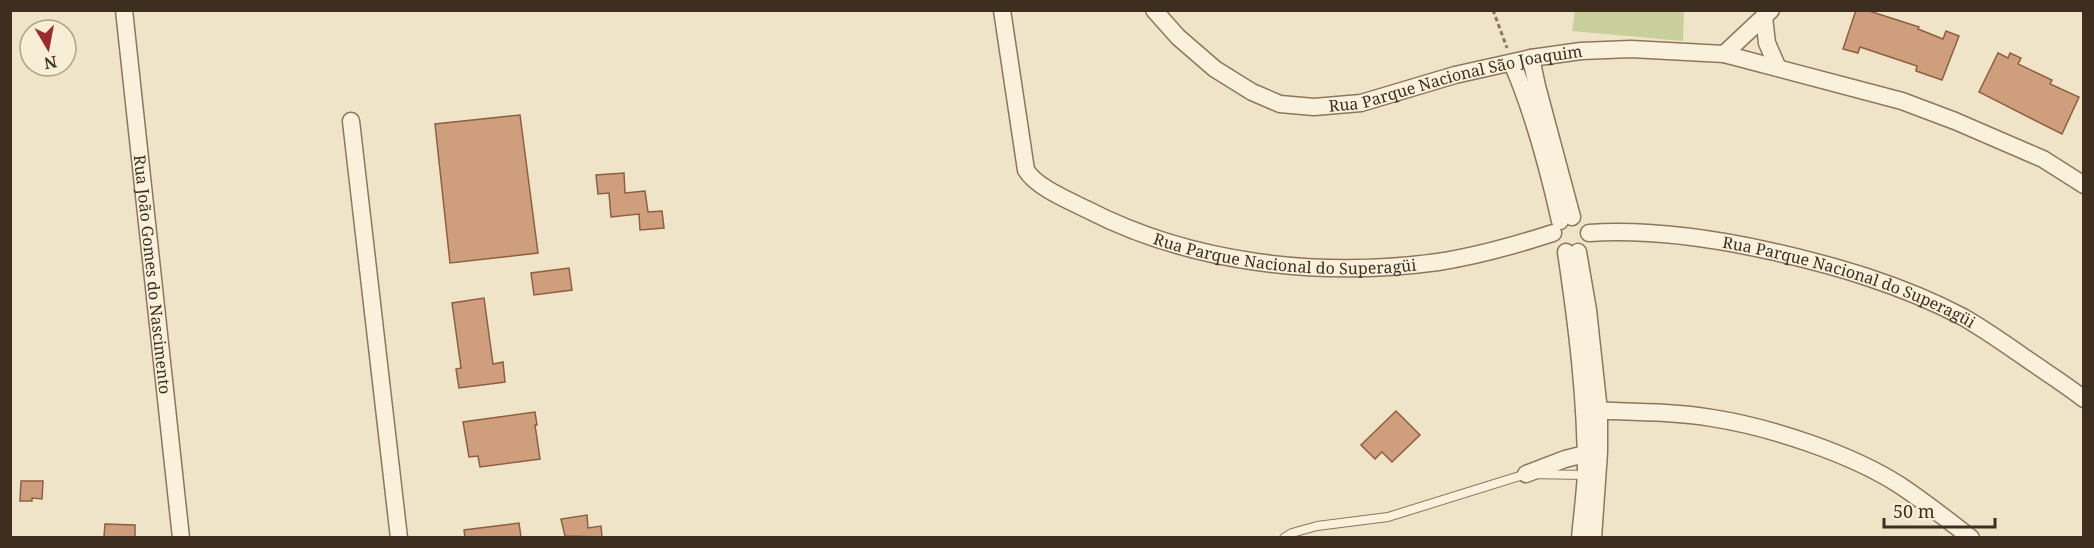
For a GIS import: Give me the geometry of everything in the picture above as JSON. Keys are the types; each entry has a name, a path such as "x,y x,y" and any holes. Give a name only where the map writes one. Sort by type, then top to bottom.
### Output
{"street":[{"name":"Rua João Gomes do Nascimento","path":"124,10 181,537"},
{"name":"Rua Parque Nacional do Superagüi","path":"1002,10 1024,163 1029,176 1056,194 1121,225 1195,250 1278,264 1348,268 1438,262 1510,246 1562,224"},
{"name":"Rua Parque Nacional São Joaquim","path":"1154,10 1178,37 1228,78 1280,104 1314,107 1361,103 1446,77 1531,58 1581,51 1631,49 1724,54 1902,101 2043,159 2084,185"},
{"path":"1724,54 1768,14"},
{"path":"1768,14 1767,43 1778,68"},
{"path":"1531,58 1562,224 1556,245 1572,252"},
{"path":"1512,63 1540,142 1562,224"},
{"path":"351,121 399,537"},
{"path":"1562,224 1585,222 1589,233 1587,244 1572,252"},
{"name":"Rua Parque Nacional do Superagüi","path":"1589,233 1653,233 1731,242 1816,261 1857,273 1900,289 1964,318 2009,346 2084,399"},
{"path":"1572,252 1578,332 1592,410 1593,537"},
{"path":"1580,537 1586,475 1585,454 1592,410"},
{"path":"1592,410 1711,417 1778,434 1868,468 1900,486 1971,537"},
{"path":"1527,474 1585,454"}],"lane":[{"path":"1284,537 1317,526 1388,517 1527,474 1586,475"}],"path":[{"path":"1493,10 1512,63"}],"green space":[{"path":"1575,11 1684,11 1683,41 1572,31"}],"building":[{"path":"1856,10 1866,10 1919,27 1918,29 1943,39 1946,31 1959,36 1942,80 1916,71 1917,66 1860,47 1858,53 1843,49"},
{"path":"1998,53 2008,58 2010,53 2021,58 2018,64 2052,80 2050,84 2079,97 2062,134 1979,92"},
{"path":"520,115 538,253 450,263 435,124"},
{"path":"624,173 625,193 645,191 648,212 662,211 664,228 640,230 639,214 611,217 609,193 598,194 596,175"},
{"path":"569,268 572,290 534,295 531,273"},
{"path":"484,298 493,364 503,362 505,382 459,388 456,369 461,368 452,303"},
{"path":"1396,411 1420,435 1392,462 1382,452 1375,459 1361,445"},
{"path":"535,412 540,459 480,467 478,456 469,457 463,422"},
{"path":"21,481 43,481 42,499 32,498 32,501 20,501"},
{"path":"587,515 588,528 601,526 602,537 565,536 561,519"},
{"path":"519,523 521,537 465,537 464,530"},
{"path":"105,524 135,525 135,537 104,537"}]}
